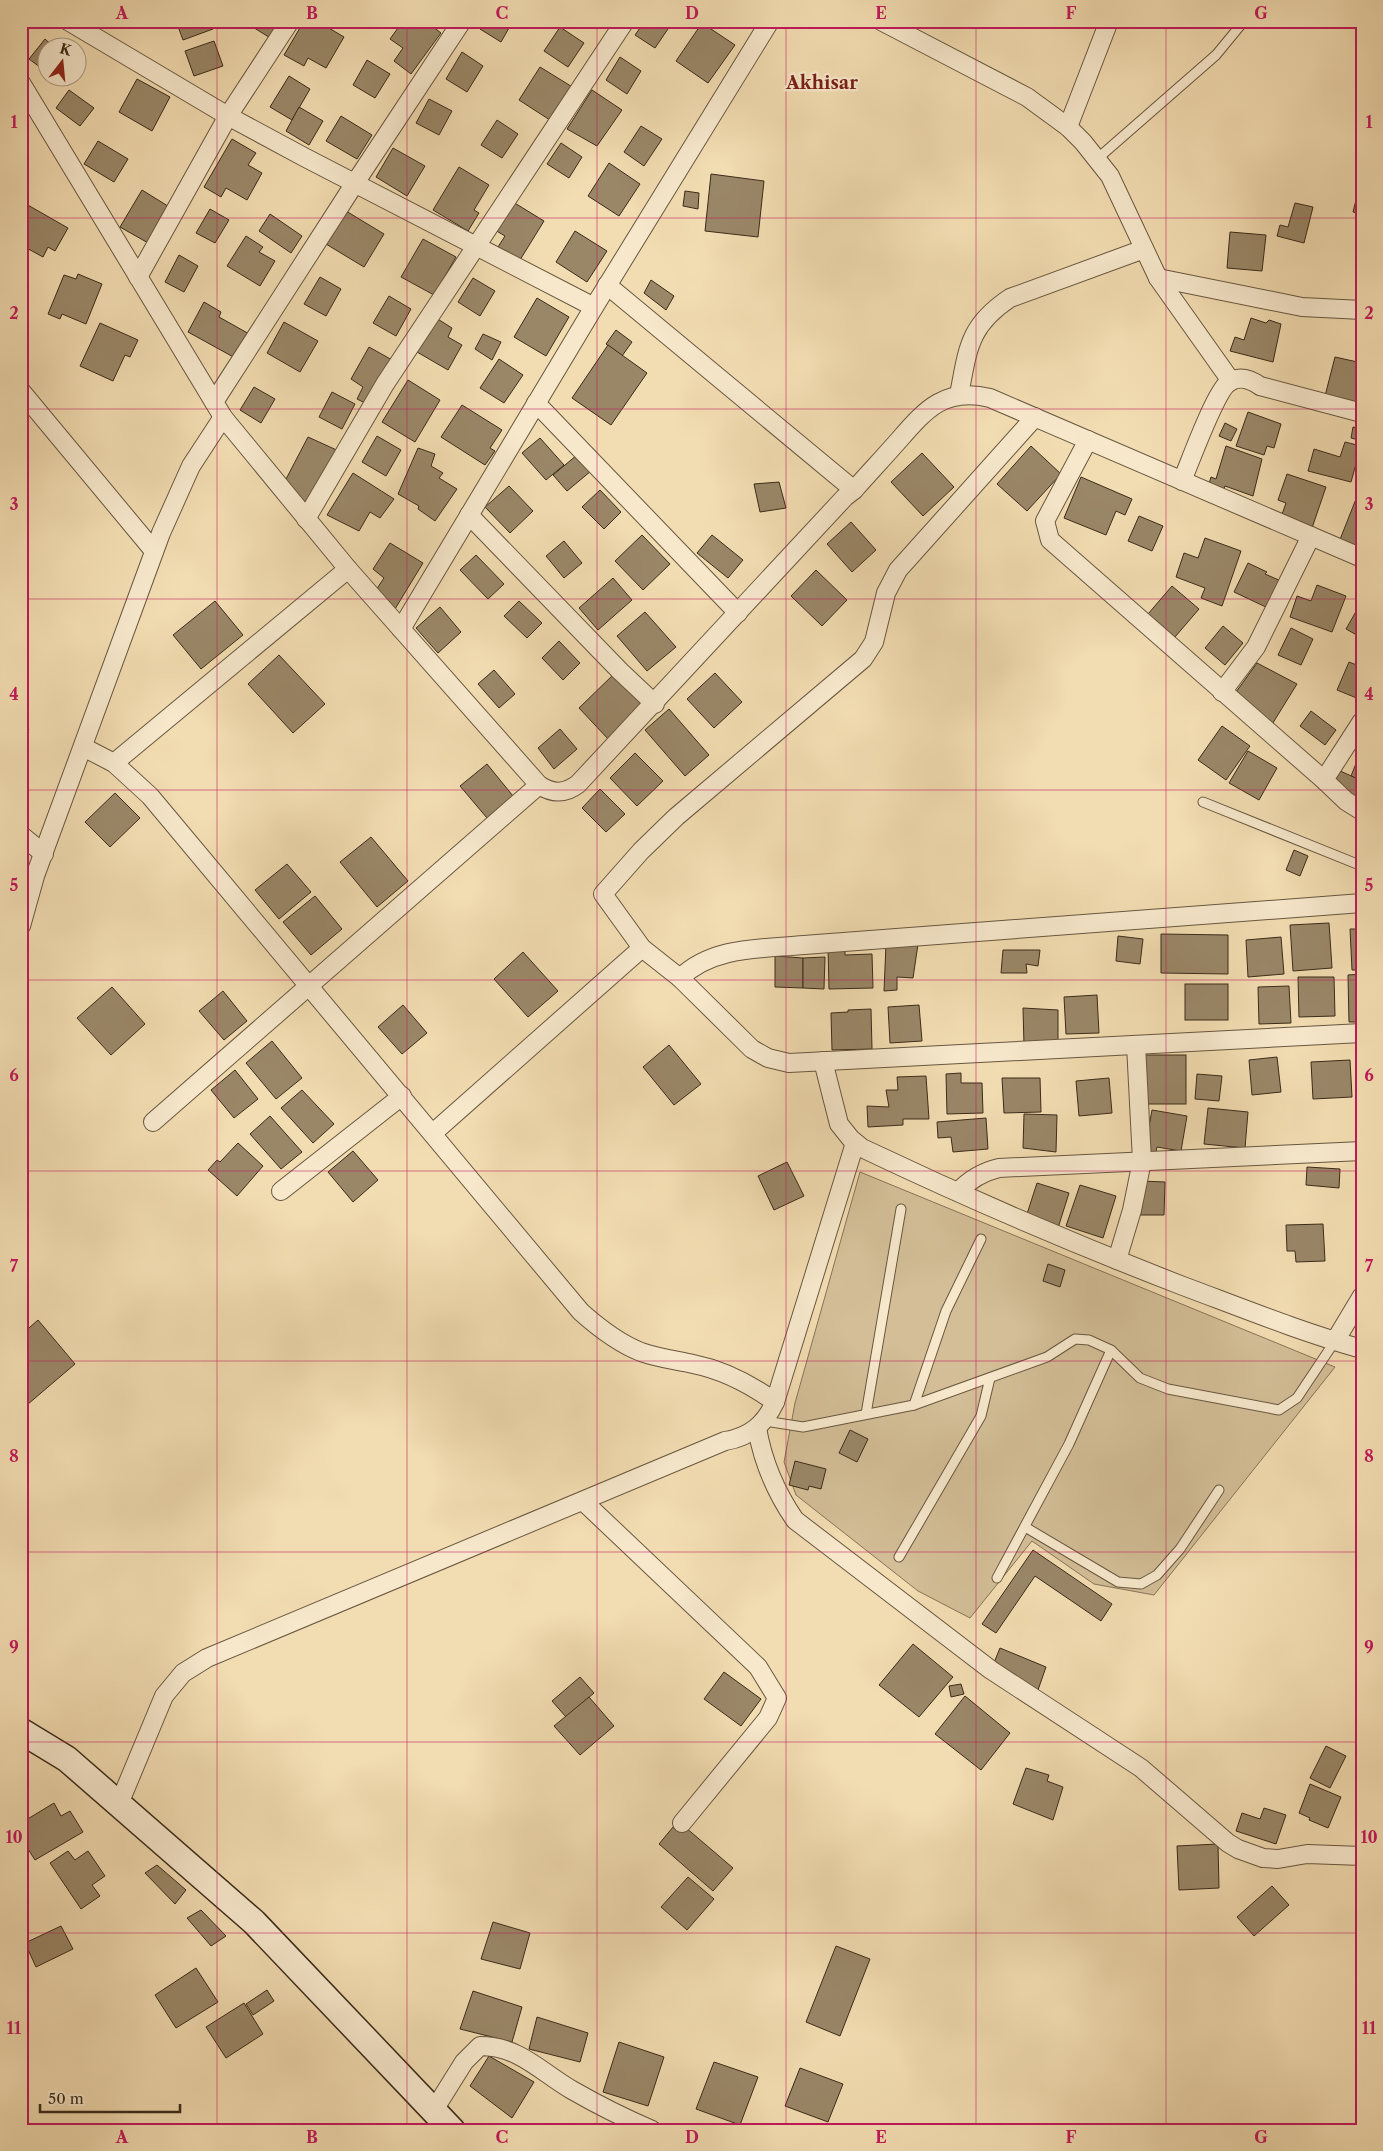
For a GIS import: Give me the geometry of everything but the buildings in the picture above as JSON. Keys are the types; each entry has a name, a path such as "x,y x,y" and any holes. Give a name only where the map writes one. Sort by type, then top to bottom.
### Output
{"street":[{"path":"68,21 228,116 594,307"},
{"path":"138,277 228,116 290,21"},
{"path":"21,926 44,854 154,551 191,466 219,410 355,183 462,21"},
{"path":"306,519 384,384 625,21"},
{"path":"401,629 607,285 770,21"},
{"path":"881,21 1027,97 1068,126 1098,158 1110,176 1158,278 1231,381"},
{"path":"1068,126 1109,21"},
{"path":"21,83 219,410 348,569 540,785 552,791 559,792 573,788 654,704 845,497 854,490 924,412 938,402 960,395 970,394 990,398 1362,558"},
{"path":"960,395 969,344 980,324 998,306 1010,298 1144,249"},
{"path":"1158,278 1302,307 1362,310"},
{"path":"607,285 854,490"},
{"path":"1182,481 1219,393 1231,381 1246,379 1260,386 1362,413"},
{"path":"21,391 154,551"},
{"path":"536,403 738,613"},
{"path":"1035,417 898,570 886,593 874,642 863,659 676,817 641,851 603,894 642,948 680,978 758,1053 778,1062 1362,1033"},
{"path":"1088,440 1045,521 1050,540 1346,801 1362,811"},
{"path":"469,515 654,704"},
{"path":"1222,692 1256,647 1311,536"},
{"path":"114,763 348,569"},
{"path":"1324,780 1362,721"},
{"path":"83,747 114,763 150,796 568,1297 595,1325 618,1341 641,1352 728,1374 746,1382 775,1402"},
{"path":"153,1122 308,985 540,785"},
{"path":"21,835 44,854"},
{"path":"680,978 695,965 707,958 733,952 804,945 1362,904"},
{"path":"433,1133 642,948"},
{"path":"1117,1260 1132,1210 1142,1161 1136,1045"},
{"path":"823,1061 840,1124 862,1148 958,1192 1117,1260 1232,1305 1362,1349"},
{"path":"281,1191 402,1096"},
{"path":"119,1804 164,1696 173,1684 194,1665 213,1655 726,1441 737,1439 761,1424 775,1402 856,1142"},
{"path":"958,1192 974,1177 986,1171 999,1168 1362,1151"},
{"path":"1335,1341 1362,1296"},
{"path":"761,1424 766,1468 774,1487 796,1520 991,1670 1141,1768 1228,1843 1249,1854 1263,1858 1278,1859 1307,1854 1362,1856"},
{"path":"584,1501 758,1667 777,1698 768,1718 682,1823"},
{"path":"21,1731 68,1759 254,1922 452,2130"},
{"path":"434,2110 464,2062 480,2046 493,2046 516,2053 571,2090 608,2110 652,2130"}],"lane":[{"path":"1098,158 1216,55 1244,21"},
{"path":"1203,802 1362,866"},
{"path":"866,1414 901,1209"},
{"path":"914,1405 946,1311 982,1239"},
{"path":"761,1424 803,1427 914,1405 1047,1357 1075,1339 1089,1340 1111,1350 1140,1378 1168,1389 1279,1410 1297,1398 1335,1341"},
{"path":"997,1578 1069,1444 1111,1350"},
{"path":"899,1557 981,1416 990,1378"},
{"path":"1025,1527 1118,1582 1141,1584 1157,1575 1180,1549 1219,1490"}],"shaded area":[{"path":"860,1172 1335,1367 1154,1595 1094,1584 1032,1541 970,1618 918,1591 796,1495 784,1462 795,1403"}],"district":[{"name":"Akhisar","path":"822,83"}]}
